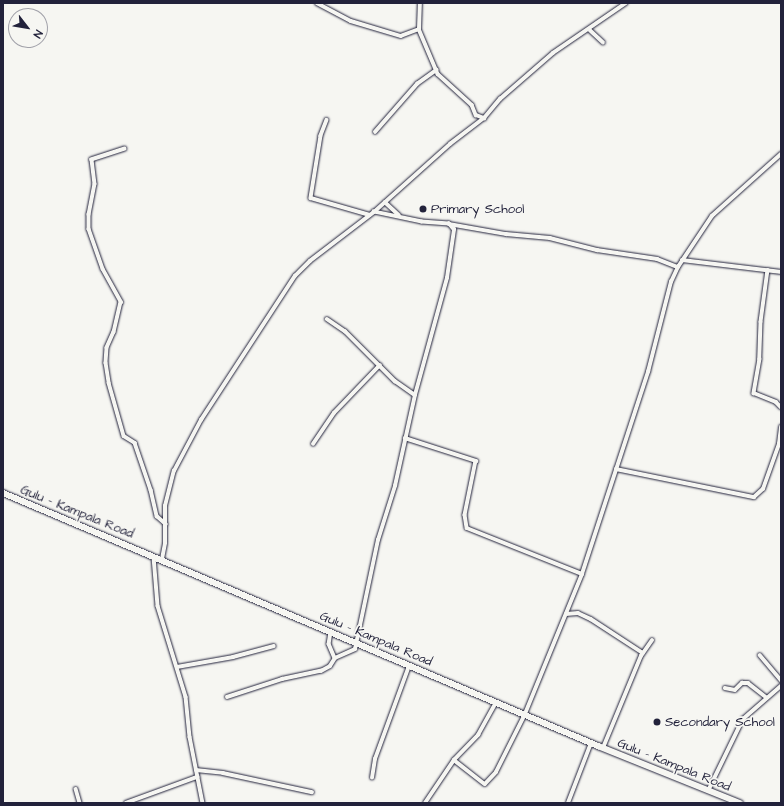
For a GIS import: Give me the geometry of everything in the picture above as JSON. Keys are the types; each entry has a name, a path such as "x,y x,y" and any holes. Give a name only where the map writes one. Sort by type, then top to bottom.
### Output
{"main road":[{"name":"Gulu - Kampala Road","path":"3,494 162,559 603,748 730,801 740,803"}],"street":[{"path":"316,3 351,21 401,36 419,29"},
{"path":"420,3 419,29 436,70 445,82 472,105 476,115 472,126"},
{"path":"162,559 166,524 165,506 174,471 201,420 295,276 310,261 374,212 472,126 484,118 500,99 553,53 590,30 626,3"},
{"path":"590,30 603,42"},
{"path":"375,132 417,84 436,70"},
{"path":"476,115 484,118"},
{"path":"327,120 321,136 311,198 370,215"},
{"path":"125,149 92,160 96,184 89,214 89,229 103,269 121,302 114,332 107,348 106,363 110,383 124,436 135,443 152,490 158,516 166,524"},
{"path":"454,760 488,783 496,772 525,714 582,574 648,372 671,282 682,260 712,216 781,154"},
{"path":"385,202 399,215"},
{"path":"374,212 399,215 422,222 449,224 506,234 550,238 598,250 657,259 678,267"},
{"path":"227,697 276,681 321,671 330,666 334,658 354,649 378,540 395,486 415,396 453,248 454,230 449,224"},
{"path":"682,260 781,272"},
{"path":"768,270 761,322 760,359 754,393 776,402 781,407"},
{"path":"327,319 380,365 395,381 415,396"},
{"path":"313,444 334,413 380,365"},
{"path":"616,469 754,497 763,489 779,444 781,427"},
{"path":"405,438 476,461 465,515 467,528 582,574"},
{"path":"154,556 158,606 186,697 197,777 203,803"},
{"path":"566,614 578,613 591,619 643,653"},
{"path":"331,632 329,644 334,658"},
{"path":"603,748 643,653 652,640"},
{"path":"177,667 233,657 274,646"},
{"path":"760,655 781,680"},
{"path":"372,778 375,759 409,665"},
{"path":"725,688 735,690 742,683 748,683 767,698"},
{"path":"708,791 743,719 781,686"},
{"path":"425,803 454,760 478,735 497,702"},
{"path":"568,803 591,742"},
{"path":"196,770 224,773 312,792"},
{"path":"126,803 197,777"},
{"path":"76,789 80,803"}],"place":[{"name":"Primary School","path":"423,209"},
{"name":"Secondary School","path":"657,722"}]}
